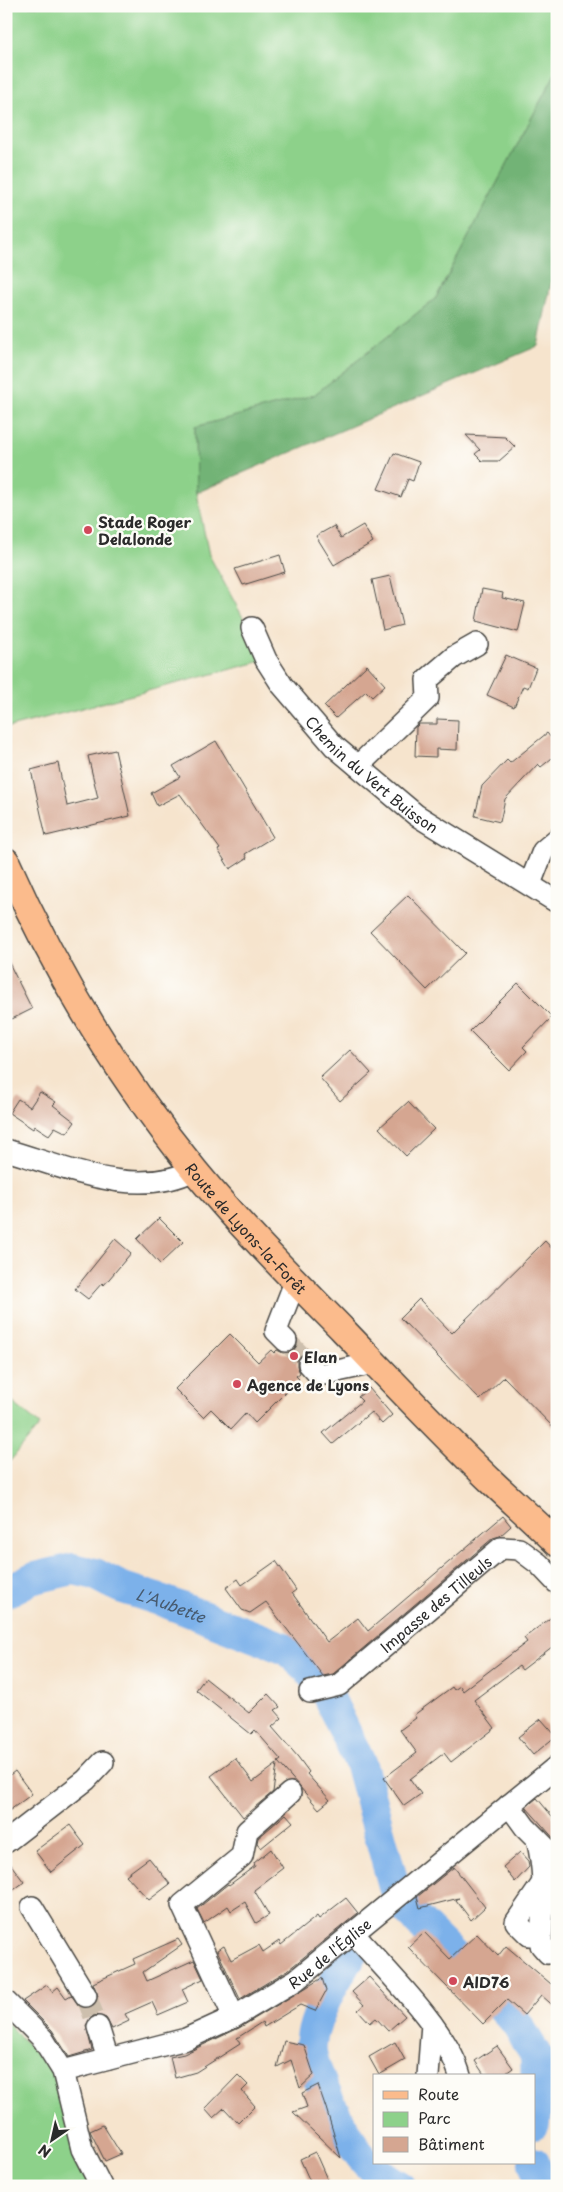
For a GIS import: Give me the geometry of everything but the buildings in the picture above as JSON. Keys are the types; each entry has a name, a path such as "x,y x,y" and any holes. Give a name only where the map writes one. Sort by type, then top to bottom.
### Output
{"main road":[{"name":"Route de Lyons-la-Forêt","path":"6,861 44,943 76,1002 115,1062 194,1170 242,1226 295,1282 374,1363 557,1543"}],"street":[{"name":"Chemin du Vert Buisson","path":"252,628 266,660 282,685 334,746 416,815 557,902"},
{"path":"358,766 428,698 427,680 454,657 477,644"},
{"path":"530,884 543,851 557,839"},
{"path":"6,1150 111,1180 136,1183 184,1175 194,1170"},
{"path":"286,1341 276,1331 295,1282"},
{"path":"308,1364 319,1375 374,1363"},
{"name":"Impasse des Tilleuls","path":"310,1692 339,1685 501,1548 519,1549 539,1564 557,1583"},
{"path":"6,1842 86,1780 103,1762"},
{"name":"Rue de l'Église","path":"64,2071 186,2039 234,2017 296,1980 557,1766"},
{"path":"234,2017 182,1905 242,1856 247,1831 290,1793"},
{"path":"509,1805 557,1859"},
{"path":"538,1839 544,1866 544,1881 516,1922 529,1935 541,1931 541,1945 548,1953 557,1950"},
{"path":"32,1907 86,1996"},
{"path":"354,1933 432,2024 456,2062 459,2074"},
{"path":"6,2002 43,2039 64,2071 82,2149 102,2186"},
{"path":"428,2074 432,2024"},
{"path":"98,2027 108,2059"}],"green space":[{"path":"6,6 557,6 557,70 436,298 314,395 195,427 196,493 209,555 266,660 6,728"},
{"path":"557,70 557,254 538,346 196,493 195,427 314,395 436,298"},
{"path":"6,1397 40,1425 6,1466"},
{"path":"6,2021 52,2071 92,2186 6,2186"}],"waterway":[{"name":"L'Aubette","path":"6,1592 31,1579 73,1569 95,1574 120,1587 166,1602 286,1649 308,1669 322,1688"},
{"name":"L'Aubette","path":"328,1696 361,1765 394,1887"},
{"name":"L'Aubette","path":"402,1905 472,1974 516,2022 536,2055 536,2101"},
{"path":"355,1949 335,1982 317,2019 311,2043 312,2054 322,2087 351,2141 367,2163 399,2186"},
{"name":"L'Aubette","path":"534,2164 542,2186"}],"tunnel":[{"path":"286,1341 309,1364"},
{"path":"86,1996 98,2027"}],"place":[{"name":"Stade Roger Delalonde","path":"88,530"},
{"name":"Elan","path":"294,1356"},
{"name":"Agence de Lyons","path":"237,1384"},
{"name":"AID76","path":"453,1981"}]}
